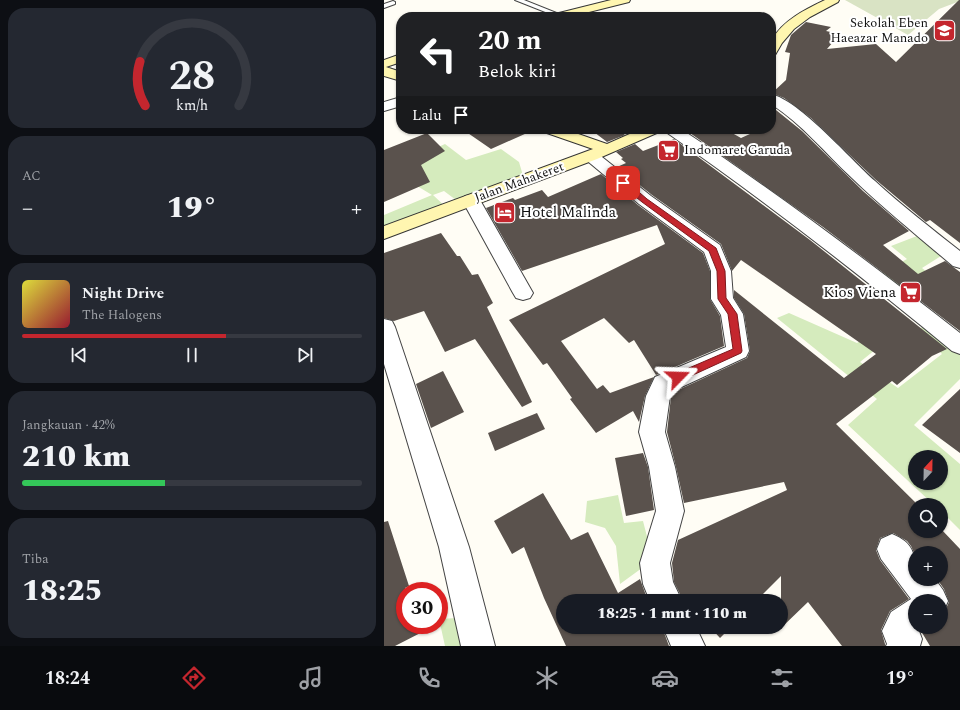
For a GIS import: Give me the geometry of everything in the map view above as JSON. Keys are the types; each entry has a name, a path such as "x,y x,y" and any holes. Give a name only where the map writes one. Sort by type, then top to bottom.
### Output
{"street":[{"path":"575,12 625,0"},
{"path":"776,41 793,23 816,8 834,0"},
{"path":"384,64 396,60"},
{"path":"384,71 396,75"},
{"path":"776,101 799,117 856,173 960,261"},
{"path":"384,107 396,103"},
{"path":"564,134 607,149"},
{"name":"Jalan Mahakeret","path":"384,233 591,156 642,134"},
{"path":"678,134 781,205 850,257 960,345"},
{"path":"591,156 645,200 713,250 721,271 722,299 732,314 738,351 664,384 658,396 652,432 662,466 670,510 656,563 658,584 663,594"},
{"path":"472,200 523,293"},
{"path":"384,327 454,547 478,646"},
{"path":"892,549 927,594"},
{"path":"903,646 906,640 898,631 902,623 908,619"},
{"path":"682,634 688,646"}],"lane":[{"path":"518,0 548,12"},
{"path":"384,6 393,3"}],"green space":[{"path":"845,0 960,1 939,9 908,35"},
{"path":"445,144 466,160 501,149 519,162 524,179 460,203 444,191 433,195 448,209 384,236 384,215 432,195 389,169"},
{"path":"917,236 941,256 922,268 942,284 910,283 898,289 881,273 907,259 891,246"},
{"path":"789,313 857,343 882,326 891,337 860,362 898,388 942,354 918,330 928,323 960,352 960,379 914,425 943,450 908,450 908,481 848,425 877,399 777,318"},
{"path":"948,454 960,464 960,530 948,518 948,498 926,498 918,490 948,490"},
{"path":"618,495 624,523 643,521 653,560 620,584 616,546 605,528 585,522 587,501"},
{"path":"448,618 457,618 463,646 445,646 442,634 448,634"}],"building":[{"path":"960,0 960,243 930,220 926,222 876,180 811,118 784,98 776,95 776,89 786,80 790,53 785,52 791,35 806,22 831,27 826,31 840,34 827,49 876,44 896,62"},
{"path":"776,110 802,131 863,191 909,231 883,245 918,274 945,261 960,272 960,331 823,227 691,134 734,134 741,138 750,134 776,134"},
{"path":"424,134 428,134 445,151 421,165 430,182 384,202 384,150"},
{"path":"469,134 525,134 491,149"},
{"path":"597,134 625,135 607,142"},
{"path":"674,139 810,240 947,349 932,356 897,385 892,381 836,424 911,498 908,498 908,538 948,538 948,536 960,549 960,646 930,646 923,634 948,634 948,594 946,594 942,586 948,586 948,546 911,546 907,541 893,533 880,538 876,550 880,560 908,600 890,611 881,630 885,646 842,646 808,602 788,621 788,594 781,594 781,576 763,594 680,594 674,582 672,563 678,540 787,490 784,482 684,503 667,432 671,397 674,392 747,358 750,351 744,314 734,298 734,290 844,378 876,354 741,260 732,271 721,244 652,195 617,167 626,163 616,152 635,144 643,151"},
{"path":"601,174 638,205 703,253 710,271 710,299 720,316 724,346 656,375 634,340 629,343 604,318 561,341 597,389 603,385 610,393 654,377 645,396 639,422 633,411 596,433 570,399 572,398 547,363 543,365 509,320 665,244 657,225 522,271 486,208 513,198 515,200 542,190 548,197"},
{"path":"441,233 457,256 460,256 472,275 478,274 493,303 487,307 532,402 522,407 475,339 445,352 424,311 394,321 384,318 384,253"},
{"path":"443,371 464,412 431,428 416,384"},
{"path":"960,389 960,453 922,425"},
{"path":"537,413 545,429 495,451 488,433"},
{"path":"643,453 648,467 654,510 626,516 615,458"},
{"path":"543,493 571,540 588,532 618,593 640,579 645,594 556,594 556,624 524,547 512,554 494,521"},
{"path":"388,521 408,582 396,582 396,634 418,634 395,646 384,646 384,522"},
{"path":"560,634 665,634 669,646 566,646"},
{"path":"716,634 724,634 720,638"}],"place":[{"name":"Sekolah Eben Haeazar Manado","path":"944,30"},
{"name":"Indomaret Garuda","path":"669,150"},
{"name":"Hotel Malinda","path":"504,212"},
{"name":"Kios Viena","path":"911,292"}],"route":[{"path":"623,183 713,250 721,271 722,299 732,314 738,351 678,377"}]}
